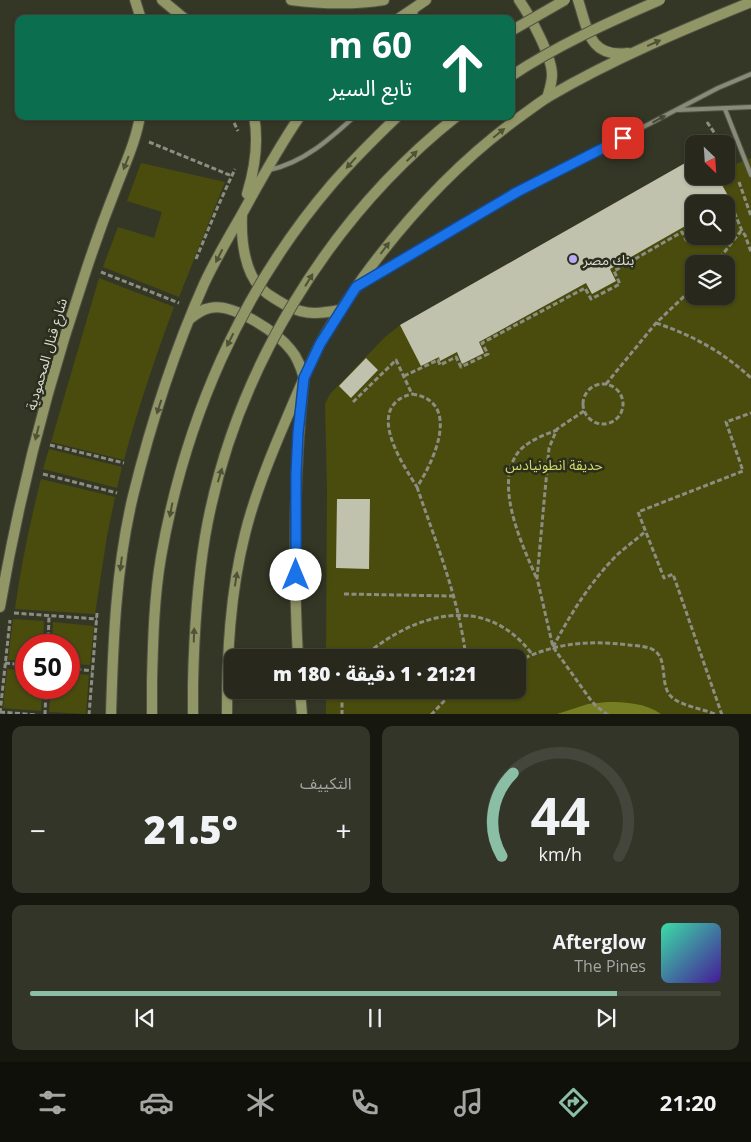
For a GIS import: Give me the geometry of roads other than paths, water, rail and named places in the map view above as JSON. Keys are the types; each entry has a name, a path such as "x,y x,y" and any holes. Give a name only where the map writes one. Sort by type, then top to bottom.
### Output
{"main road":[{"path":"136,0 140,15"},
{"path":"162,0 180,15"},
{"path":"291,0 322,4 366,3 384,0"},
{"path":"404,15 426,0"},
{"path":"519,0 547,52 551,64 552,75 547,98"},
{"path":"515,29 565,0"},
{"path":"578,0 590,36 596,46 606,52 617,54 632,52"},
{"path":"515,74 568,42 660,0"},
{"path":"226,714 230,622 236,578 244,535 257,492 320,344 340,310 388,243 423,202 455,171 503,130 547,98 632,52 751,2"},
{"name":"شارع قنال المحمودية","path":"0,606 8,558 24,488 58,358 82,281 132,146 139,120"},
{"path":"255,120 256,154 254,169 242,213 242,229 247,260 253,276 263,290 292,310 324,313 340,310"},
{"path":"111,714 115,619 122,558 133,497 157,412 189,320 205,283 264,170 297,120"},
{"path":"152,714 155,611 161,559 173,498 206,393 226,348 258,288 301,222 332,184 394,120"},
{"path":"192,714 198,584 207,526 230,439 248,394 264,359 297,299 318,266 347,227 378,190 412,155 452,120"},
{"path":"189,320 199,312 211,307 224,307 237,312 270,330 292,351 300,364 304,378 296,474 298,649"},
{"path":"301,699 302,714"}],"lane":[{"path":"415,15 416,6"},
{"path":"356,287 517,192 718,88 751,74"},
{"path":"676,110 751,107"},
{"path":"725,109 751,175"},
{"path":"264,170 281,168 309,154 350,120"}],"place":[{"name":"بنك مصر","path":"573,259"}],"park label":[{"name":"حديقة انطونيادس","path":"554,464"}]}
